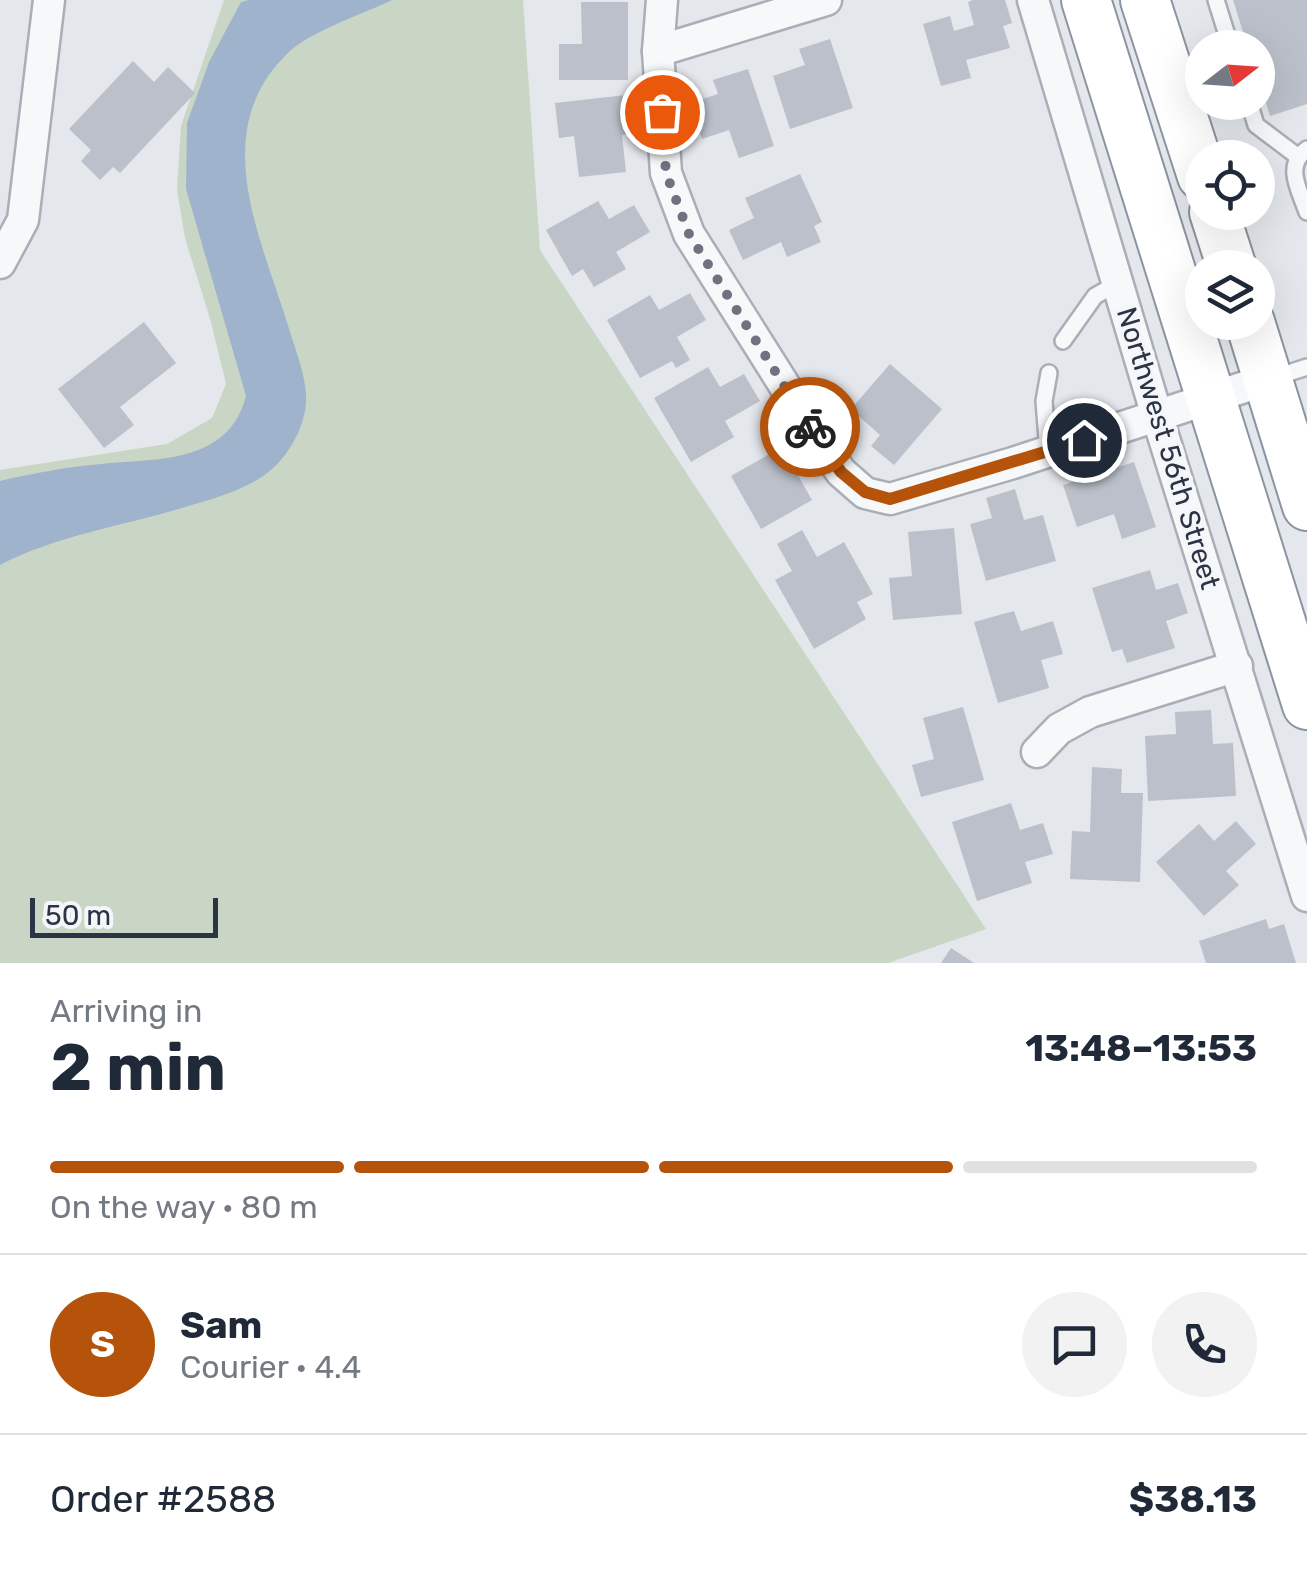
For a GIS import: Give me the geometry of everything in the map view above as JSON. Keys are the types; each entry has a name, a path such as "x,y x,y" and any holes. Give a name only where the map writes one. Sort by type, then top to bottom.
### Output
{"highway":[{"path":"1086,0 1307,706"},
{"path":"1145,0 1190,140"},
{"path":"1263,340 1288,373 1307,506"}],"street":[{"path":"0,263 22,220 49,0"},
{"path":"662,0 658,51 666,173 689,234 841,472 865,492 890,499 1288,373"},
{"path":"658,51 826,0"},
{"name":"Northwest 56th Street","path":"1033,0 1157,416 1307,896"},
{"path":"1037,752 1059,728 1090,712 1237,666"}],"lane":[{"path":"1216,0 1226,30"},
{"path":"1254,120 1256,125 1302,153 1293,172 1307,212"},
{"path":"1063,341 1095,296 1118,283"},
{"path":"1048,452 1044,401 1049,373"}],"green space":[{"path":"224,0 523,0 540,250 986,929 888,963 0,963 0,470 167,444 212,418 226,384 185,238 177,190 181,126"}],"water":[{"path":"392,0 324,30 290,51 264,82 250,116 245,151 248,188 304,379 306,405 300,428 282,458 247,485 192,505 66,539 0,565 0,481 63,469 184,455 216,440 241,411 246,396 186,189 187,123 209,62 241,2"}],"building":[{"path":"1005,0 1012,23 1003,26 1010,48 966,60 971,78 941,86 923,24 950,16 954,31 974,25 968,2"},
{"path":"1233,0 1307,0 1307,104 1275,114 1275,30 1242,30"},
{"path":"581,2 628,2 628,80 559,80 559,44 582,44"},
{"path":"830,39 853,108 790,129 773,76 805,65 799,49"},
{"path":"133,61 154,82 168,67 195,93 120,173 113,167 100,180 81,161 91,150 69,129"},
{"path":"748,69 774,146 739,158 729,130 702,139 690,103 718,94 713,80"},
{"path":"626,95 631,133 622,135 626,172 579,177 574,136 559,138 555,103"},
{"path":"800,174 822,222 814,226 821,242 787,257 781,242 743,260 729,230 754,218 745,198"},
{"path":"598,201 609,219 634,205 650,232 616,252 626,269 594,287 583,269 572,276 546,230"},
{"path":"690,293 706,320 677,337 690,360 676,368 672,361 640,378 607,320 650,295 659,310"},
{"path":"144,322 176,363 120,407 134,425 104,448 58,389"},
{"path":"890,364 942,409 894,465 871,446 880,435 851,409"},
{"path":"708,367 720,387 744,374 760,401 725,421 734,437 691,462 654,398"},
{"path":"782,447 812,500 761,529 731,476"},
{"path":"1134,462 1156,527 1122,539 1114,514 1077,527 1063,485"},
{"path":"1015,489 1024,520 1043,515 1056,561 986,581 970,524 992,518 986,498"},
{"path":"954,528 962,614 893,620 889,578 912,576 908,532"},
{"path":"802,530 817,557 844,542 873,594 857,602 866,619 814,649 775,580 792,571 777,544"},
{"path":"1150,570 1156,590 1178,583 1188,613 1166,621 1175,648 1127,663 1122,649 1112,652 1092,588"},
{"path":"1014,611 1021,631 1053,621 1063,654 1041,660 1049,688 998,703 974,622"},
{"path":"963,707 984,780 921,797 912,765 934,759 923,718"},
{"path":"1211,710 1213,744 1233,743 1236,796 1148,801 1145,736 1176,734 1175,712"},
{"path":"1092,767 1122,769 1121,793 1143,793 1140,882 1070,879 1072,831 1090,832"},
{"path":"1011,803 1020,830 1043,823 1053,854 1025,862 1032,883 977,901 952,822"},
{"path":"1236,821 1256,844 1226,871 1239,885 1204,916 1156,862 1199,824 1214,841"},
{"path":"1266,919 1269,929 1284,924 1296,963 1206,963 1199,941"},
{"path":"951,948 974,963 941,963"}],"way so far":[{"path":"662,112 666,173 689,234 810,427"}],"route":[{"path":"810,427 841,472 865,492 890,499 1084,440"}]}
